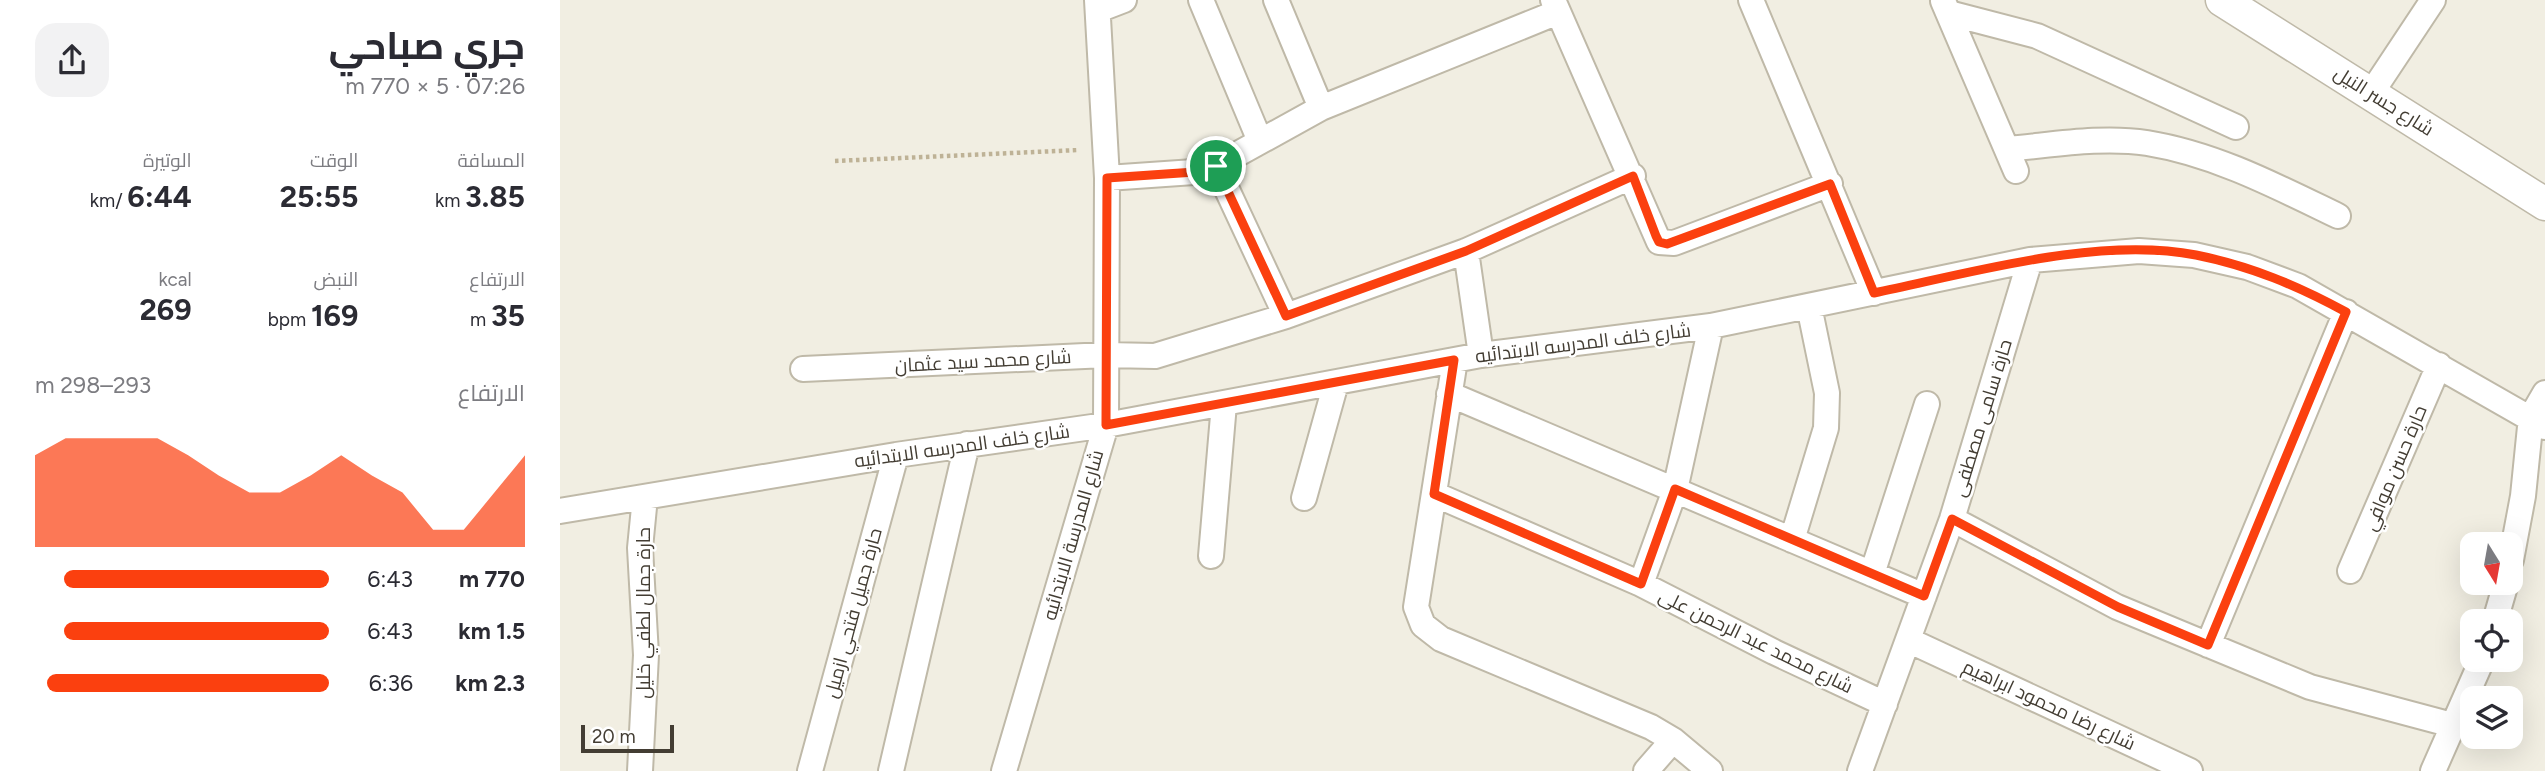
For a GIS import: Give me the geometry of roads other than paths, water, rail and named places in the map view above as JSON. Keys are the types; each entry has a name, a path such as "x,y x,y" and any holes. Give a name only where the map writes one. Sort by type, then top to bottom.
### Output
{"street":[{"path":"1098,5 1124,0"},
{"path":"1201,0 1260,141"},
{"path":"1276,0 1321,108"},
{"path":"1751,0 1874,293"},
{"name":"شارع جسر النيل","path":"2222,0 2372,92 2545,204"},
{"path":"2372,92 2433,0"},
{"name":"شارع المدرسة الابتدائيه","path":"1004,771 1106,425 1107,178 1098,5"},
{"path":"1107,178 1195,172 1216,166 1321,108 1556,6 1633,176 1659,242 1674,243 1830,184"},
{"path":"1946,6 2048,40 2236,127"},
{"path":"1946,6 2011,160 2086,142 2148,144 2247,171 2337,216"},
{"path":"1216,166 1286,316"},
{"name":"شارع محمد سيد عثمان","path":"803,369 1106,355 1155,356 1286,316 1466,251 1633,176"},
{"path":"1466,251 1481,355"},
{"name":"شارع خلف المدرسه الابتدائيه","path":"560,512 896,455 1106,425 1481,355 1711,326 2030,260 2139,251 2194,255 2247,267 2298,286 2538,422"},
{"name":"حارة سامى مصطفى","path":"1860,771 1952,519 2030,260"},
{"path":"1792,540 1826,428 1827,393 1810,306"},
{"path":"2208,645 2346,312"},
{"path":"1641,584 1675,489 1711,326"},
{"path":"1454,360 1417,598 1418,615 1423,625 1441,639 1651,727 1673,740 1710,771"},
{"name":"حارة حسن موافي","path":"2350,571 2439,365"},
{"path":"1304,498 1336,383"},
{"path":"2516,532 2545,393"},
{"path":"1449,394 1924,596"},
{"path":"1211,556 1224,404"},
{"path":"1872,574 1927,404"},
{"path":"891,771 967,444"},
{"name":"حارة جميل فتحي ازميل","path":"810,771 896,455"},
{"name":"شارع محمد عبد الرحمن على","path":"1434,494 1641,584 1774,652 1885,704"},
{"name":"حارة جمال لطفي خليل","path":"640,771 646,655 640,548 645,497"},
{"path":"1952,519 2118,607 2310,687 2456,726"},
{"name":"شارع رضا محمود ابراهيم","path":"1908,640 2190,771"},
{"path":"2433,771 2456,726 2477,672"},
{"path":"1646,771 1673,740"}]}
